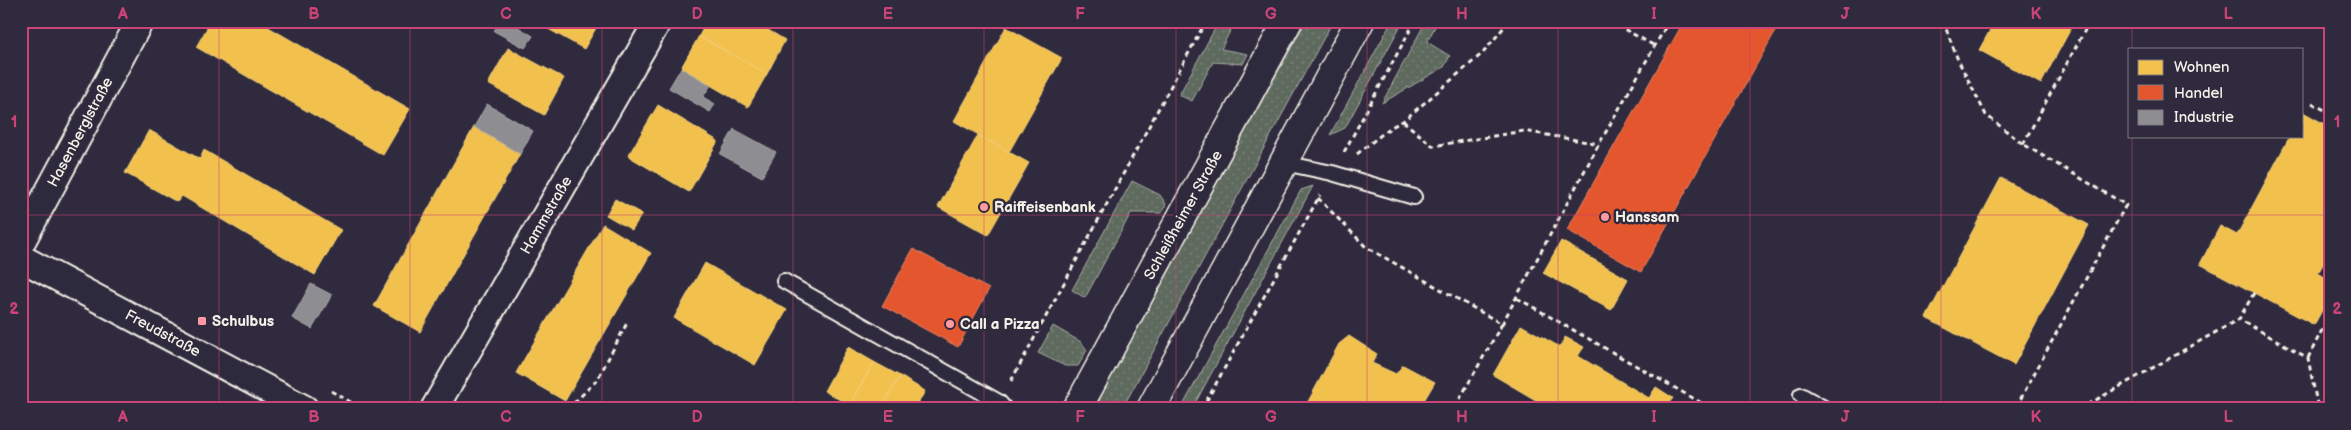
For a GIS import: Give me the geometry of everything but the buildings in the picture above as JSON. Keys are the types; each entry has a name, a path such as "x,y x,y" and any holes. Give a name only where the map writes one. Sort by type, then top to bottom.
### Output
{"main road":[{"name":"Schleißheimer Straße","path":"1077,409 1288,21"},
{"path":"1151,409 1360,21"}],"street":[{"name":"Hasenberglstraße","path":"21,242 140,21"},
{"name":"Hammstraße","path":"434,409 658,21"},
{"name":"Freudstraße","path":"21,258 305,409"}],"lane":[{"path":"1284,163 1332,173 1414,197"},
{"path":"784,281 1002,405"},
{"path":"1801,395 1826,409"}],"path":[{"path":"1002,405 1206,21"},
{"path":"1202,409 1415,21"},
{"path":"1332,173 1391,127 1403,121 1483,53 1508,21"},
{"path":"1610,21 1655,46"},
{"path":"1454,409 1517,298 1599,144 1669,21"},
{"path":"1943,21 1958,60 1986,116 2023,144 2126,205 2015,409"},
{"path":"2023,144 2090,21"},
{"path":"2312,103 2330,113"},
{"path":"1403,121 1433,146 1524,131 1599,144"},
{"path":"1318,198 1366,247 1502,324"},
{"path":"2080,409 2240,319 2254,293"},
{"path":"1517,298 1712,409"},
{"path":"2318,409 2308,358 2330,314"},
{"path":"2240,319 2308,358"},
{"path":"568,409 597,380 627,323"}],"green space":[{"path":"1219,21 1235,21 1221,49 1248,54 1243,64 1213,62 1192,101 1179,95"},
{"path":"1306,21 1333,21 1122,409 1096,409 1102,393"},
{"path":"1392,21 1403,21 1345,128 1330,135"},
{"path":"1426,21 1438,21 1427,42 1450,56 1444,67 1382,103"},
{"path":"1132,181 1160,195 1166,204 1162,213 1131,213 1085,298 1072,290"},
{"path":"1313,186 1192,409 1181,409 1301,190"},
{"path":"1053,326 1081,342 1087,350 1078,366 1065,366 1038,353"}],"place":[{"name":"Raiffeisenbank","path":"984,207"},
{"name":"Hanssam","path":"1605,217"},
{"name":"Schulbus","path":"202,321"},
{"name":"Call a Pizza","path":"950,324"}]}
